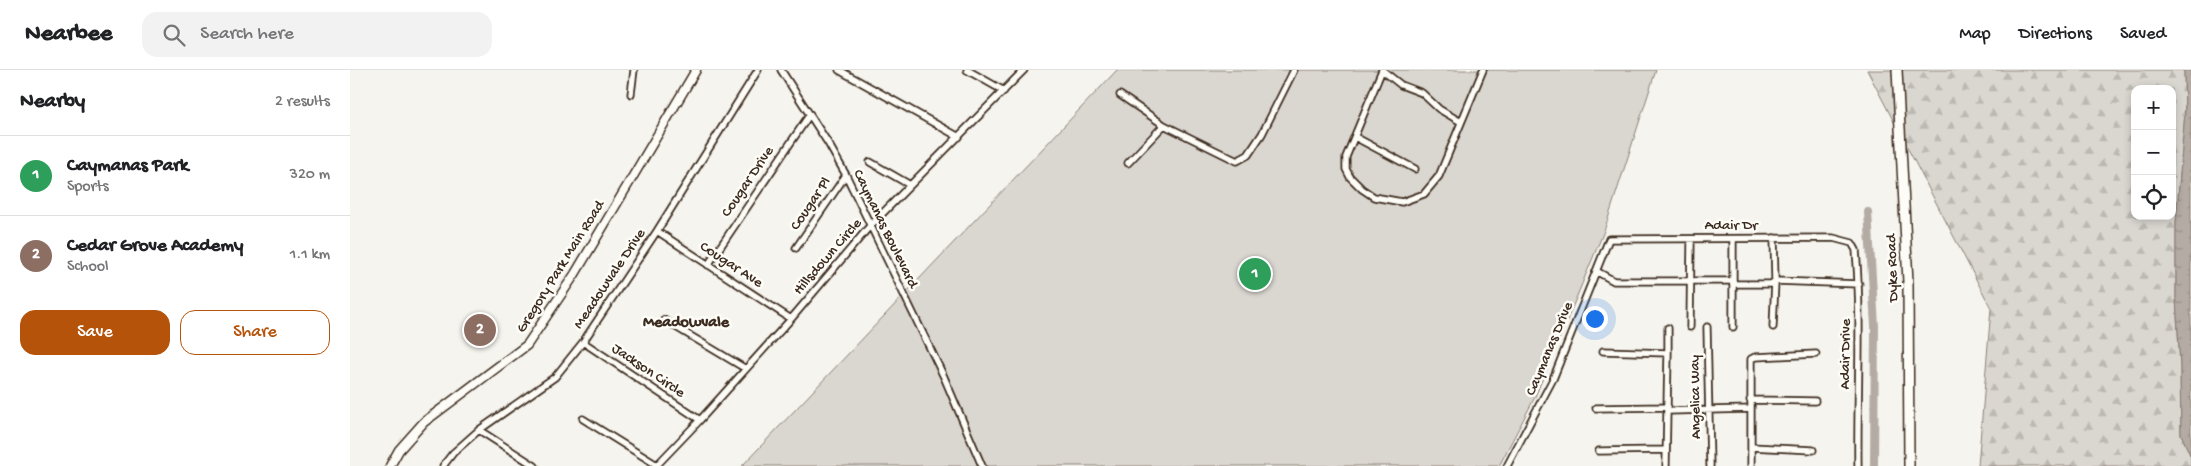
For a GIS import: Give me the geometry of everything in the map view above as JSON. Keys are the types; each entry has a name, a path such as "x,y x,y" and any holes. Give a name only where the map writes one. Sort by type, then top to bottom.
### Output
{"main road":[{"name":"Dyke Road","path":"1897,70 1908,282 1909,466"}],"street":[{"path":"631,94 634,70"},
{"name":"Gregory Park Main Road","path":"390,466 399,450 424,422 527,346 575,274 696,70"},
{"name":"Meadowvale Drive","path":"443,466 479,430 555,377 583,342 657,231 758,70"},
{"name":"Caymanas Boulevard","path":"781,70 846,175 869,227 944,378 982,466"},
{"path":"839,70 959,137"},
{"path":"966,70 1004,91"},
{"name":"Hillsdown Circle","path":"657,466 791,319 869,227 1024,70"},
{"path":"1120,95 1164,125 1237,161 1248,155 1262,134 1294,70"},
{"path":"1461,122 1439,110 1422,93 1402,85 1382,70 1346,157 1346,169 1350,177 1362,189 1374,197 1402,202 1424,194 1439,176 1483,70"},
{"name":"Cougar Drive","path":"708,264 810,114"},
{"path":"1128,163 1164,125"},
{"path":"1355,137 1415,168"},
{"path":"870,162 910,186"},
{"name":"Cougar Pl","path":"796,248 846,175"},
{"name":"Cougar Ave","path":"657,231 791,319"},
{"path":"1690,327 1691,238"},
{"path":"1773,327 1775,283 1774,238"},
{"name":"Adair Dr","path":"1609,239 1834,238 1852,244"},
{"name":"Caymanas Drive","path":"1507,466 1553,379 1609,239"},
{"path":"1733,239 1733,327"},
{"name":"Adair Drive","path":"1852,244 1856,250 1859,284 1858,466"},
{"path":"1596,271 1614,281 1859,284"},
{"path":"664,320 746,369"},
{"name":"Angelica Way","path":"1707,327 1710,466"},
{"path":"1666,466 1668,328"},
{"name":"Jackson Circle","path":"583,342 700,420"},
{"path":"1603,351 1668,353"},
{"path":"1751,466 1750,362 1754,357 1816,354"},
{"path":"1750,400 1815,401"},
{"path":"1596,408 1708,411 1750,409"},
{"path":"583,419 657,466"},
{"path":"479,430 535,466"},
{"path":"1751,447 1813,450"},
{"path":"1599,451 1666,450"}],"green space":[{"path":"1117,70 1656,70 1604,231 1535,397 1499,466 742,466"},
{"path":"1867,70 2184,70 2185,112 2176,223 2176,298 2180,365 2181,434 2191,457 2191,466 1978,466 1991,308"}],"water":[{"path":"2184,70 2191,70 2191,457 2181,434 2180,365 2176,298 2176,223 2185,112"}],"waterway":[{"path":"1868,212 1875,326 1874,466"}],"place":[{"name":"Caymanas Park","path":"1255,274"},
{"name":"Cedar Grove Academy","path":"480,330"}],"district":[{"name":"Meadowvale","path":"686,323"}]}
